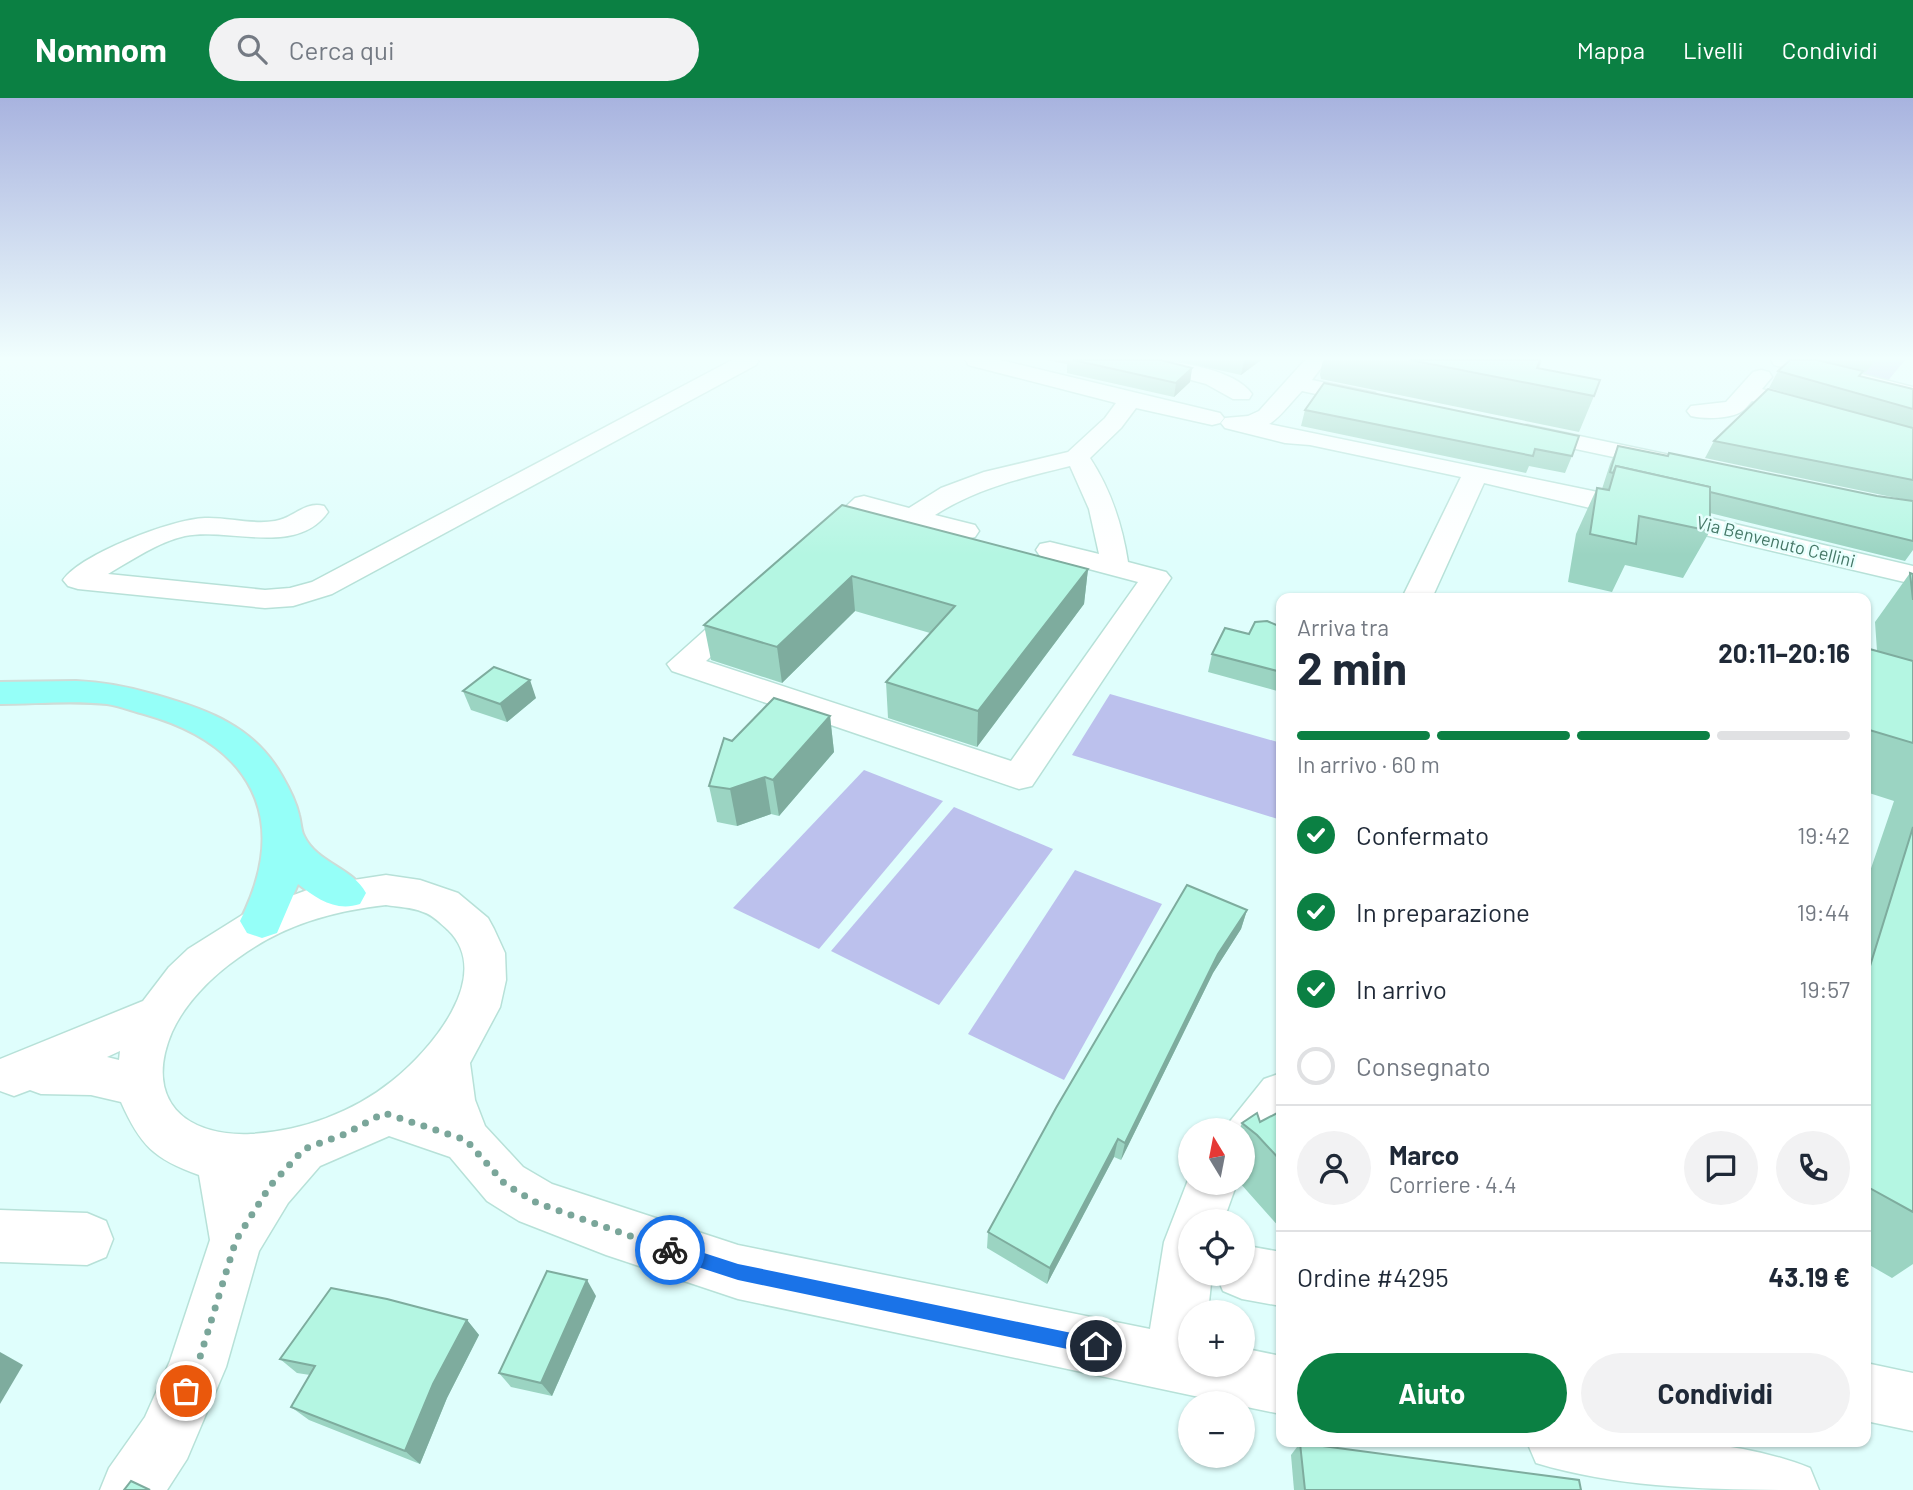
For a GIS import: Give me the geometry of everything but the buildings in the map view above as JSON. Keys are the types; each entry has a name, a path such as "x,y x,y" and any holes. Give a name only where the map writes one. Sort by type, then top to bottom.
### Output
{"main road":[{"path":"0,693 104,693 184,713 233,738 265,775 277,805 285,842 282,873 262,921"},
{"path":"285,842 315,875 345,893"}],"street":[{"path":"315,512 299,524 280,531 209,526 183,528 134,548 78,580 265,599 293,597 322,588 627,425"},
{"path":"913,517 950,494 993,477 1077,457 1111,425"},
{"name":"Via Benvenuto Cellini","path":"1247,425 1285,436 1310,438 1476,473 1771,539 1913,575"},
{"name":"Via Benvenuto Cellini","path":"1295,425 1310,438"},
{"path":"1512,429 1691,466"},
{"path":"1077,457 1090,476 1109,525 1115,567"},
{"path":"1419,593 1476,473"},
{"path":"804,558 864,504 965,531"},
{"path":"764,593 683,664 1018,777 1156,578 1050,550"},
{"path":"386,890 422,895 451,908 473,928 484,955 484,988 472,1023 446,1060 428,1080 384,1113 345,1134 304,1149 247,1158 221,1156 189,1147 164,1132 148,1111 139,1087 140,1064 146,1039 158,1015 194,971 221,947 262,921 309,902 345,893 386,890"},
{"path":"7,1077 158,1015"},
{"path":"446,1060 450,1100 466,1140 505,1184 537,1203 606,1229 738,1272 1276,1384"},
{"path":"7,1077 78,1072 105,1074 139,1087"},
{"path":"1255,1127 1276,1100"},
{"path":"384,1113 466,1140"},
{"path":"131,1490 166,1438 197,1367 236,1240 270,1186 304,1149"},
{"path":"221,1156 236,1240"},
{"path":"0,1236 87,1239"},
{"path":"1255,1274 1276,1278"},
{"path":"1173,1362 1185,1286"},
{"path":"1871,1393 1913,1402"},
{"path":"1581,1447 1788,1490"}],"shaded area":[{"path":"1110,694 1276,742 1276,818 1072,755"},
{"path":"864,770 943,801 819,949 733,908"},
{"path":"954,807 1053,849 939,1005 831,951"},
{"path":"1075,870 1162,904 1064,1080 968,1034"}],"way so far":[{"path":"186,1391 197,1367 236,1240 270,1186 304,1149 345,1134 384,1113 466,1140 505,1184 537,1203 670,1250"}],"route":[{"path":"670,1250 738,1272 1096,1346"}]}
